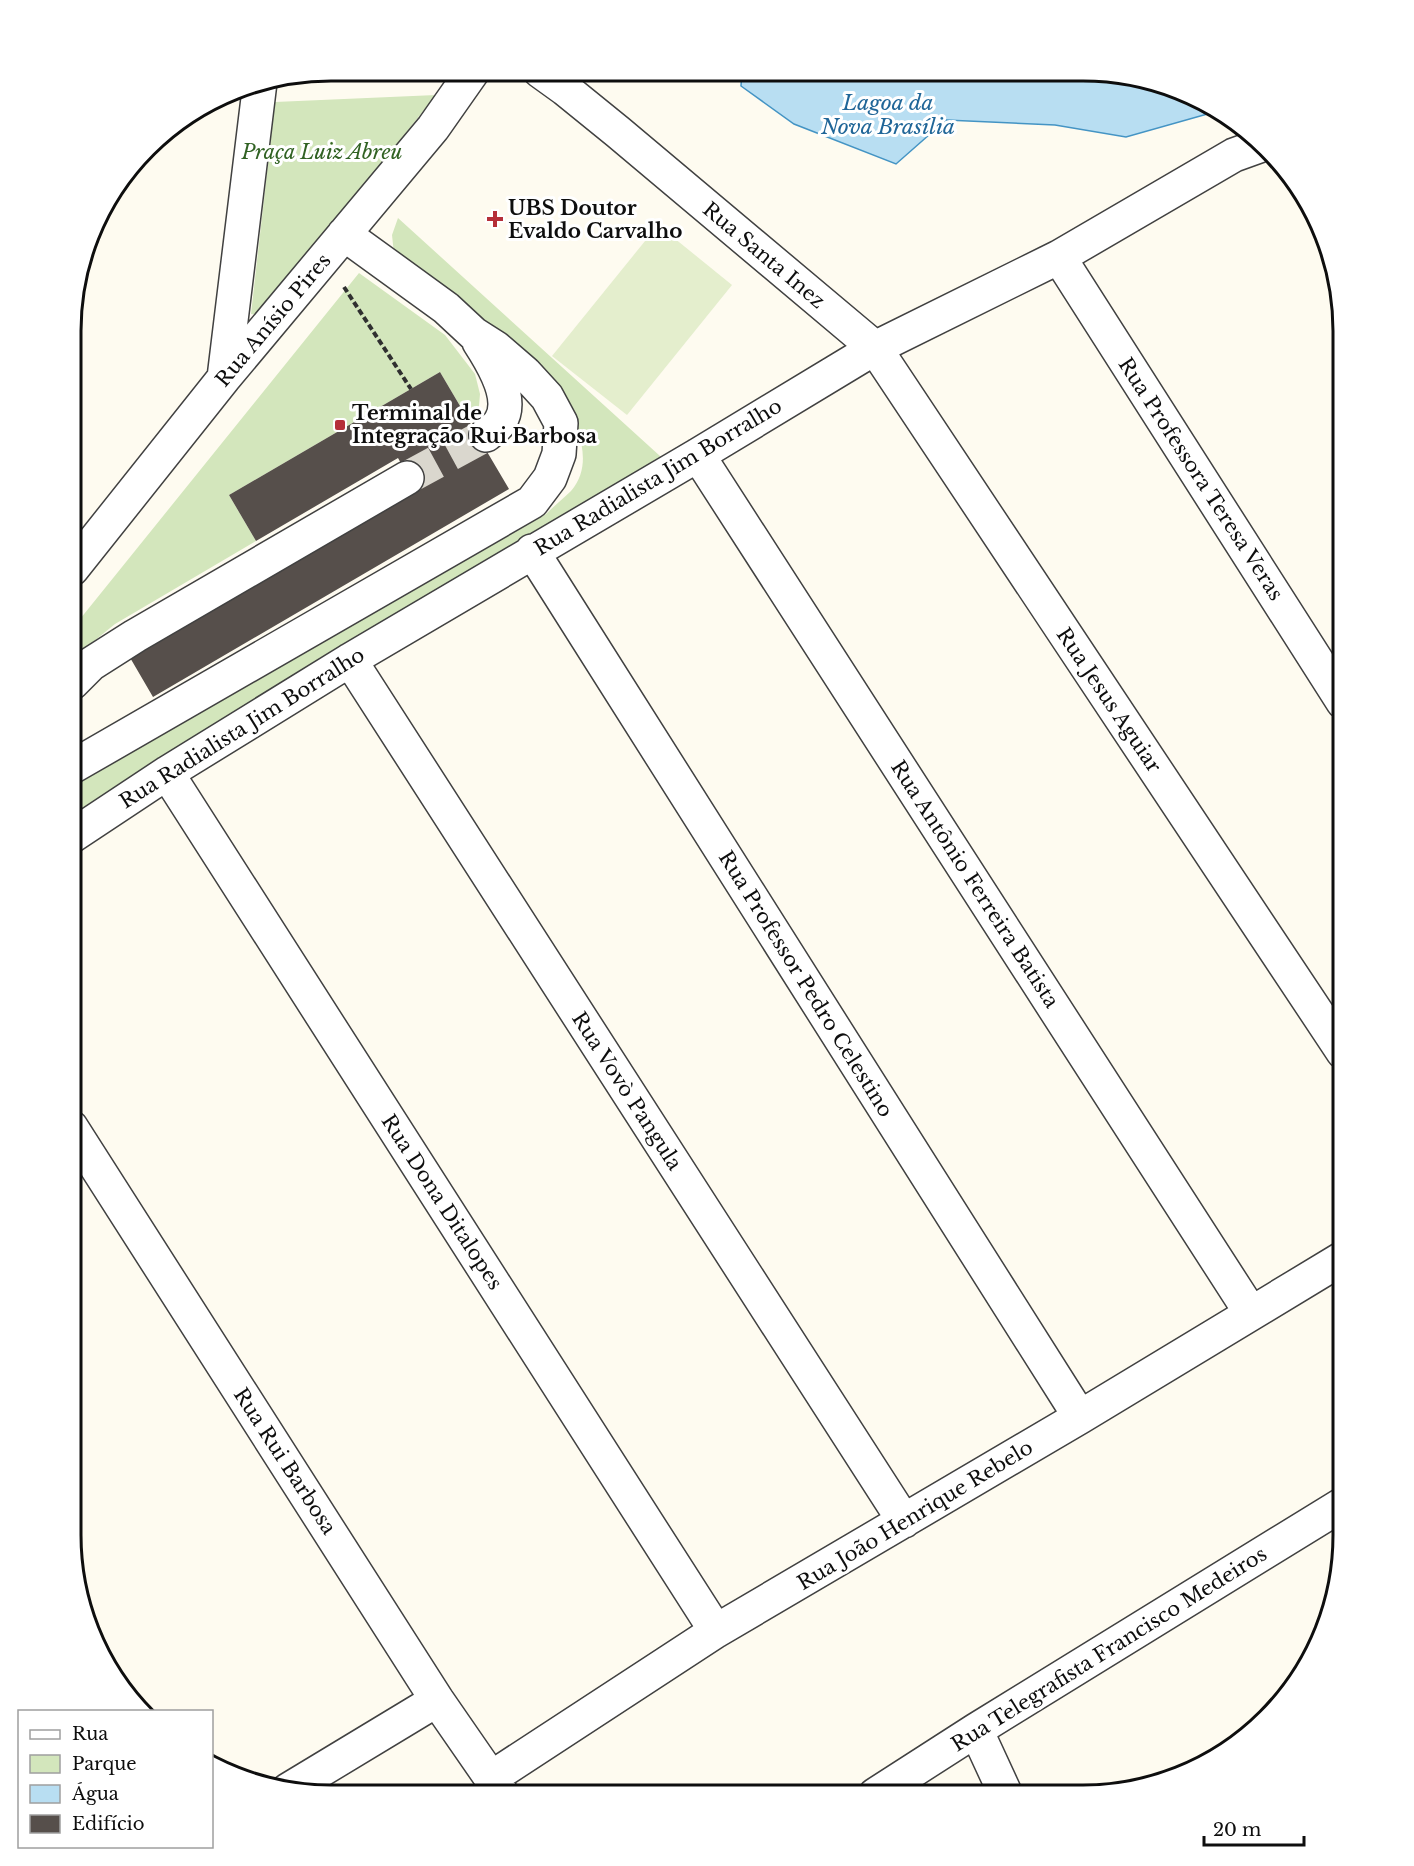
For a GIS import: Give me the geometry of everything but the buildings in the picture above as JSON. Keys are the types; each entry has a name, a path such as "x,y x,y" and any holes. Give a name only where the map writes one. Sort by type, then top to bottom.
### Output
{"street":[{"name":"Rua Anísio Pires","path":"81,558 224,378 433,128 466,81"},
{"name":"Rua Santa Inez","path":"554,81 875,348"},
{"path":"224,378 259,92"},
{"name":"Rua Radialista Jim Borralho","path":"81,830 167,773 350,660 875,348 1059,256 1234,155 1253,148"},
{"path":"81,762 532,502 550,478 559,454 561,423 547,398 525,373 496,348 474,334 446,308 334,246"},
{"name":"Rua Professora Teresa Veras","path":"1059,256 1333,686"},
{"path":"474,334 493,363 506,399 501,421 486,435"},
{"name":"Rua Jesus Aguiar","path":"875,348 1333,1037"},
{"name":"Rua Antônio Ferreira Batista","path":"698,455 1251,1313"},
{"path":"81,674 91,664 135,636 407,478"},
{"name":"Rua Professor Pedro Celestino","path":"532,551 1080,1417"},
{"name":"Rua Vovò Pangula","path":"350,660 904,1521"},
{"name":"Rua Dona Ditalopes","path":"167,773 717,1631"},
{"name":"Rua Rui Barbosa","path":"81,1143 437,1700 495,1785"},
{"name":"Rua João Henrique Rebelo","path":"497,1785 717,1631 1080,1417 1333,1264"},
{"name":"Rua Telegrafista Francisco Medeiros","path":"891,1785 1333,1510"},
{"path":"300,1783 437,1700"},
{"path":"976,1730 1001,1785"}],"path":[{"path":"334,246 411,389"}],"green space":[{"name":"Praça Luiz Abreu","path":"436,95 261,315 251,314 275,102"},
{"path":"398,218 671,466 81,827 81,782 162,732 546,514 571,491 578,481 582,471 582,449 577,427 568,406 394,254 392,235"},
{"path":"658,225 732,285 627,415 552,356"},
{"path":"359,273 445,335 475,374 480,394 479,406 469,421 440,372 229,495 256,541 115,624 81,652 81,618"}],"water":[{"name":"Lagoa da Nova Brasília","path":"741,81 1083,81 1115,83 1163,94 1207,114 1126,137 1055,125 946,120 896,164 794,124 741,86"}],"tunnel":[{"path":"407,478 486,435"}],"place":[{"name":"UBS Doutor Evaldo Carvalho","path":"495,219"},
{"name":"Terminal de Integração Rui Barbosa","path":"340,425"}]}
